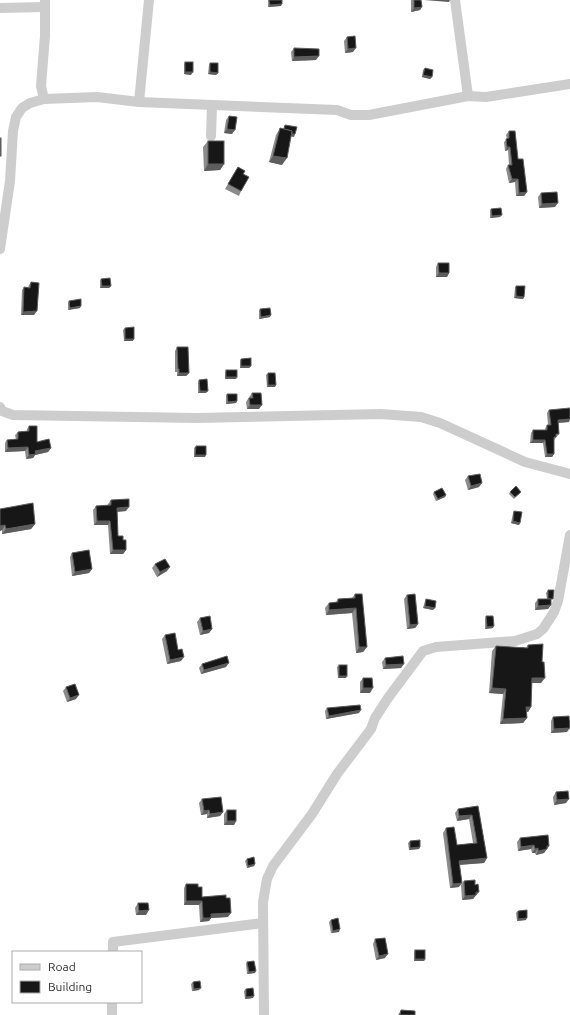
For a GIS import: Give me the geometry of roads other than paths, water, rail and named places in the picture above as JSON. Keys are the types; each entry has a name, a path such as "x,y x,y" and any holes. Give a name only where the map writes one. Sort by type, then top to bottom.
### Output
{"street":[{"path":"139,102 149,0"},
{"path":"455,0 468,96"},
{"path":"0,8 45,4 41,86 44,99"},
{"path":"0,249 10,180 16,117 22,108 30,103 44,99 97,97 139,102 212,106 336,110 351,115 369,115 468,96 486,97 570,84"},
{"path":"211,136 212,106"},
{"path":"0,407 2,412 13,415 197,418 381,414 421,416 440,423 525,462 570,474"},
{"path":"264,1015 266,987 263,952 264,890 273,866 312,814 337,774 367,735 374,718 423,651 436,647 515,641 537,634 548,622 558,601 570,535"},
{"path":"113,951 113,942 264,923"},
{"path":"112,1003 112,1015"}]}
